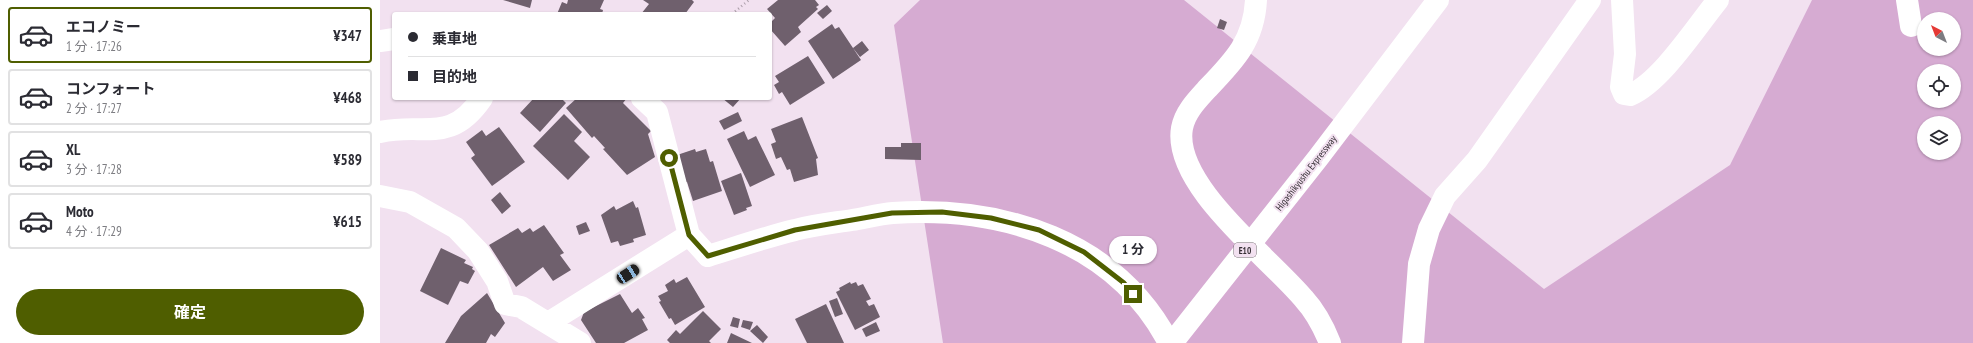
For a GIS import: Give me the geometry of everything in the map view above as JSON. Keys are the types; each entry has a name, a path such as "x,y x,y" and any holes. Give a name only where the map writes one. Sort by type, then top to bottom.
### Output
{"main road":[{"path":"1256,0 1255,17 1248,39 1234,61 1192,106 1182,128 1182,151 1191,174 1206,197 1305,299 1330,343"},
{"name":"Higashikyushu Expressway","path":"1172,343 1318,158 1438,0"},
{"path":"1413,343 1419,264 1429,229 1445,196 1477,160 1590,0"},
{"path":"1622,0 1625,54 1621,87 1624,94 1630,95 1647,84 1667,64 1718,0"},
{"path":"1907,0 1911,26"},
{"path":"380,41 392,39"},
{"path":"380,132 390,130 438,130 451,127 464,117 480,100"},
{"path":"644,100 657,112 689,235 708,256 795,230 892,213 942,212 991,218 1039,230 1084,252 1124,283 1160,326 1168,343"},
{"path":"380,196 410,202 456,228 478,251 497,281 505,304 521,307 580,343"},
{"path":"548,323 689,235"}],"path":[{"path":"734,12 749,0"}],"shaded area":[{"path":"920,0 1184,0 1544,289 1730,165 1812,0 1973,0 1973,343 943,343 894,25"}],"building":[{"path":"503,0 532,0 530,8"},
{"path":"568,0 604,0 600,9 603,10 602,12 558,12 562,2 567,4"},
{"path":"643,0 692,0 694,2 686,12 643,12 649,4"},
{"path":"778,0 815,0 819,5 816,7 818,9 798,27 801,32 785,46 772,31 772,21 775,18 772,12 770,12 767,9"},
{"path":"827,5 832,11 823,19 817,13"},
{"path":"1220,19 1227,22 1224,30 1217,28"},
{"path":"832,24 835,29 839,27 861,60 833,79 808,41"},
{"path":"862,41 869,50 860,57 853,48"},
{"path":"808,56 825,83 790,105 782,92 779,94 774,85 779,82 775,76"},
{"path":"532,100 563,100 566,103 540,132 520,113"},
{"path":"575,100 625,100 623,103 651,131 648,134 655,157 627,175 603,149 605,148 594,136 592,138 566,108"},
{"path":"724,100 739,100 733,107"},
{"path":"738,112 742,121 724,130 719,121"},
{"path":"564,114 582,132 574,141 590,157 568,180 533,146"},
{"path":"802,117 818,158 816,159 818,175 794,182 790,169 787,170 781,157 776,159 771,144 776,142 771,129"},
{"path":"499,127 525,162 492,186 471,158 475,155 466,142 482,130 486,136"},
{"path":"744,131 748,140 756,136 775,175 750,187 727,139"},
{"path":"901,143 921,143 921,160 885,159 885,147 901,147"},
{"path":"695,149 696,152 706,149 710,162 713,161 722,191 693,201 687,182 684,183 674,156"},
{"path":"741,173 752,206 746,208 747,210 734,215 721,181"},
{"path":"500,192 511,206 502,214 491,200"},
{"path":"633,201 636,208 638,207 646,235 633,239 634,242 620,246 618,241 611,243 601,215 614,206 616,210"},
{"path":"586,222 590,231 579,235 576,226"},
{"path":"544,225 564,253 560,255 571,270 553,281 543,267 516,287 489,245 518,228 522,233 530,228 533,232"},
{"path":"441,248 466,260 464,263 473,267 472,269 475,271 468,284 460,281 448,305 420,291"},
{"path":"687,277 705,307 675,325 671,318 669,319 659,302 661,301 658,296 668,291 665,285 674,279 676,283"},
{"path":"850,282 851,284 856,282 858,286 863,284 871,299 866,301 869,306 874,304 880,317 855,330 836,292 840,290 839,288"},
{"path":"487,293 505,323 495,337 491,334 486,343 445,343 461,316"},
{"path":"620,294 632,313 638,308 645,318 642,319 648,330 624,343 596,343 581,320 584,312"},
{"path":"837,298 843,314 835,317 829,301"},
{"path":"826,304 844,343 807,343 795,319"},
{"path":"703,311 721,329 709,341 711,343 670,343 667,340 676,330 680,334"},
{"path":"733,317 740,319 738,328 730,326"},
{"path":"743,320 753,322 750,330 741,327"},
{"path":"876,322 880,331 866,337 862,329"},
{"path":"757,325 768,337 763,343 750,331"},
{"path":"731,333 752,343 727,343"}],"route":[{"path":"669,158 689,235 708,256 795,230 892,213 942,212 991,218 1039,230 1084,252 1124,283 1133,294"}]}
